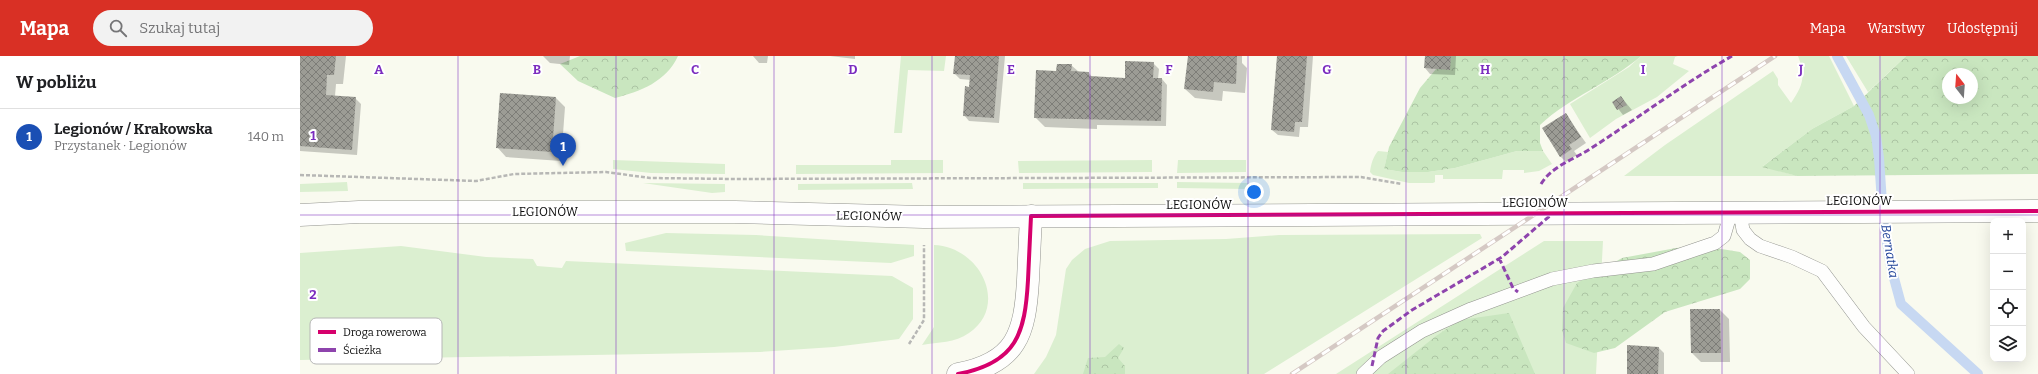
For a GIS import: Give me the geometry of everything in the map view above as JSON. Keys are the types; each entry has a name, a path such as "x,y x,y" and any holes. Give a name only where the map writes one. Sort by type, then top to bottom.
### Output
{"street":[{"name":"LEGIONÓW","path":"300,214 359,212 735,212 924,217 1798,211 2038,211"},
{"path":"958,374 992,364 1004,355 1014,343 1021,330 1026,309 1031,216"}],"lane":[{"path":"1363,374 1381,358 1422,331 1471,309 1552,279 1593,271 1653,264 1715,243 1724,236 1736,212"},
{"path":"1736,212 1743,230 1750,240 1760,246 1792,257 1822,271 1864,327 1908,374"}],"path":[{"path":"300,175 476,181 514,174 606,172 650,178 1360,177 1410,185"},
{"path":"909,344 924,320 923,178"}],"green space":[{"path":"580,56 678,56 667,73 660,79 634,92 615,98 578,81 560,64"},
{"path":"901,56 946,56 944,71 908,70 902,133 894,133"},
{"path":"1447,56 1641,56 1629,66 1564,106 1540,125 1540,143 1543,151 1517,151 1455,168 1428,172 1402,172 1384,169 1389,147 1420,88"},
{"path":"1641,56 1678,56 1675,57 1673,64 1689,71 1657,97 1616,119 1590,138 1570,104 1629,67"},
{"path":"1798,56 1829,56 1854,106 1812,129 1763,166 1797,176 1624,176 1665,145 1773,71 1778,79 1778,85 1791,103 1801,86 1802,81 1802,70"},
{"path":"1846,56 1906,56 1868,92"},
{"path":"1906,56 2038,56 2038,174 1797,176 1762,167 1812,129 1854,106"},
{"path":"1378,151 1388,152 1384,169 1402,172 1428,172 1455,168 1517,151 1543,151 1552,164 1539,171 1524,173 1524,170 1503,170 1502,179 1443,179 1443,175 1435,175 1435,182 1433,183 1409,183 1373,175 1370,172 1372,161"},
{"path":"613,160 725,164 725,174 651,173 613,169"},
{"path":"891,160 943,160 943,173 796,174 796,165 891,165"},
{"path":"1152,160 1152,172 1019,173 1018,161"},
{"path":"1178,160 1246,160 1246,172 1177,173"},
{"path":"347,182 348,191 300,192 300,184"},
{"path":"1177,182 1248,183 1247,189 1177,188"},
{"path":"643,183 725,184 725,192 712,193"},
{"path":"912,183 913,189 798,190 798,184"},
{"path":"1023,183 1158,183 1158,188 1023,189"},
{"path":"666,233 756,235 914,245 914,256 891,263 626,251 625,243"},
{"path":"1480,234 1482,238 1264,374 1034,374 1046,357 1056,335 1066,269 1072,260 1085,249 1110,241 1226,239 1279,235"},
{"path":"1544,241 1603,241 1596,374 1336,374"},
{"path":"934,245 951,248 965,256 976,267 984,280 988,294 987,308 981,322 964,336 946,342 922,345 934,327"},
{"path":"401,246 486,257 533,259 537,266 562,268 566,261 892,276 913,288 913,319 899,339 834,347 760,352 442,358 442,318 310,318 310,360 300,360 300,253"},
{"path":"1703,246 1740,252 1750,260 1750,279 1740,289 1665,312 1615,348 1594,353 1566,343 1562,330 1563,308 1577,283 1622,258 1676,248"},
{"path":"1509,313 1535,374 1388,374 1436,336 1460,320"},
{"path":"1119,344 1124,348 1118,358 1125,366 1125,374 1083,374 1088,358 1105,357"}],"building":[{"path":"300,56 336,56 334,75 327,75 326,95 356,97 352,150 300,146"},
{"path":"955,56 999,56 994,118 963,116 965,86 969,87 970,75 953,74"},
{"path":"1188,56 1237,56 1236,84 1214,82 1213,92 1184,89"},
{"path":"1277,56 1307,56 1302,122 1295,122 1294,132 1271,130"},
{"path":"1425,56 1451,56 1450,70 1424,68"},
{"path":"1125,61 1154,62 1153,78 1162,78 1161,121 1034,118 1036,70 1056,71 1057,64 1072,64 1071,71 1089,72 1089,76 1125,78"},
{"path":"500,93 556,97 552,152 496,148"},
{"path":"1621,96 1627,105 1617,110 1612,102"},
{"path":"1566,113 1581,137 1569,145 1572,149 1560,157 1542,128"},
{"path":"1690,309 1720,309 1721,353 1691,353"},
{"path":"1627,345 1659,347 1658,374 1627,374"}],"waterway":[{"name":"Bernatka","path":"1837,56 1869,115 1876,136 1883,217 1891,267 1901,304 1978,374"}],"railway":[{"path":"1292,374 1775,56"}],"marked path":[{"path":"1541,184 1551,172 1590,149 1732,56"},
{"path":"1372,366 1378,338 1383,331 1412,310 1502,257 1552,214"},
{"path":"1499,258 1513,288 1518,292"}],"cycle path":[{"path":"958,374 978,369 993,362 1005,353 1014,343 1020,330 1027,299 1031,216 2038,211"}],"place":[{"name":"Legionów / Krakowska","path":"563,166"}]}
